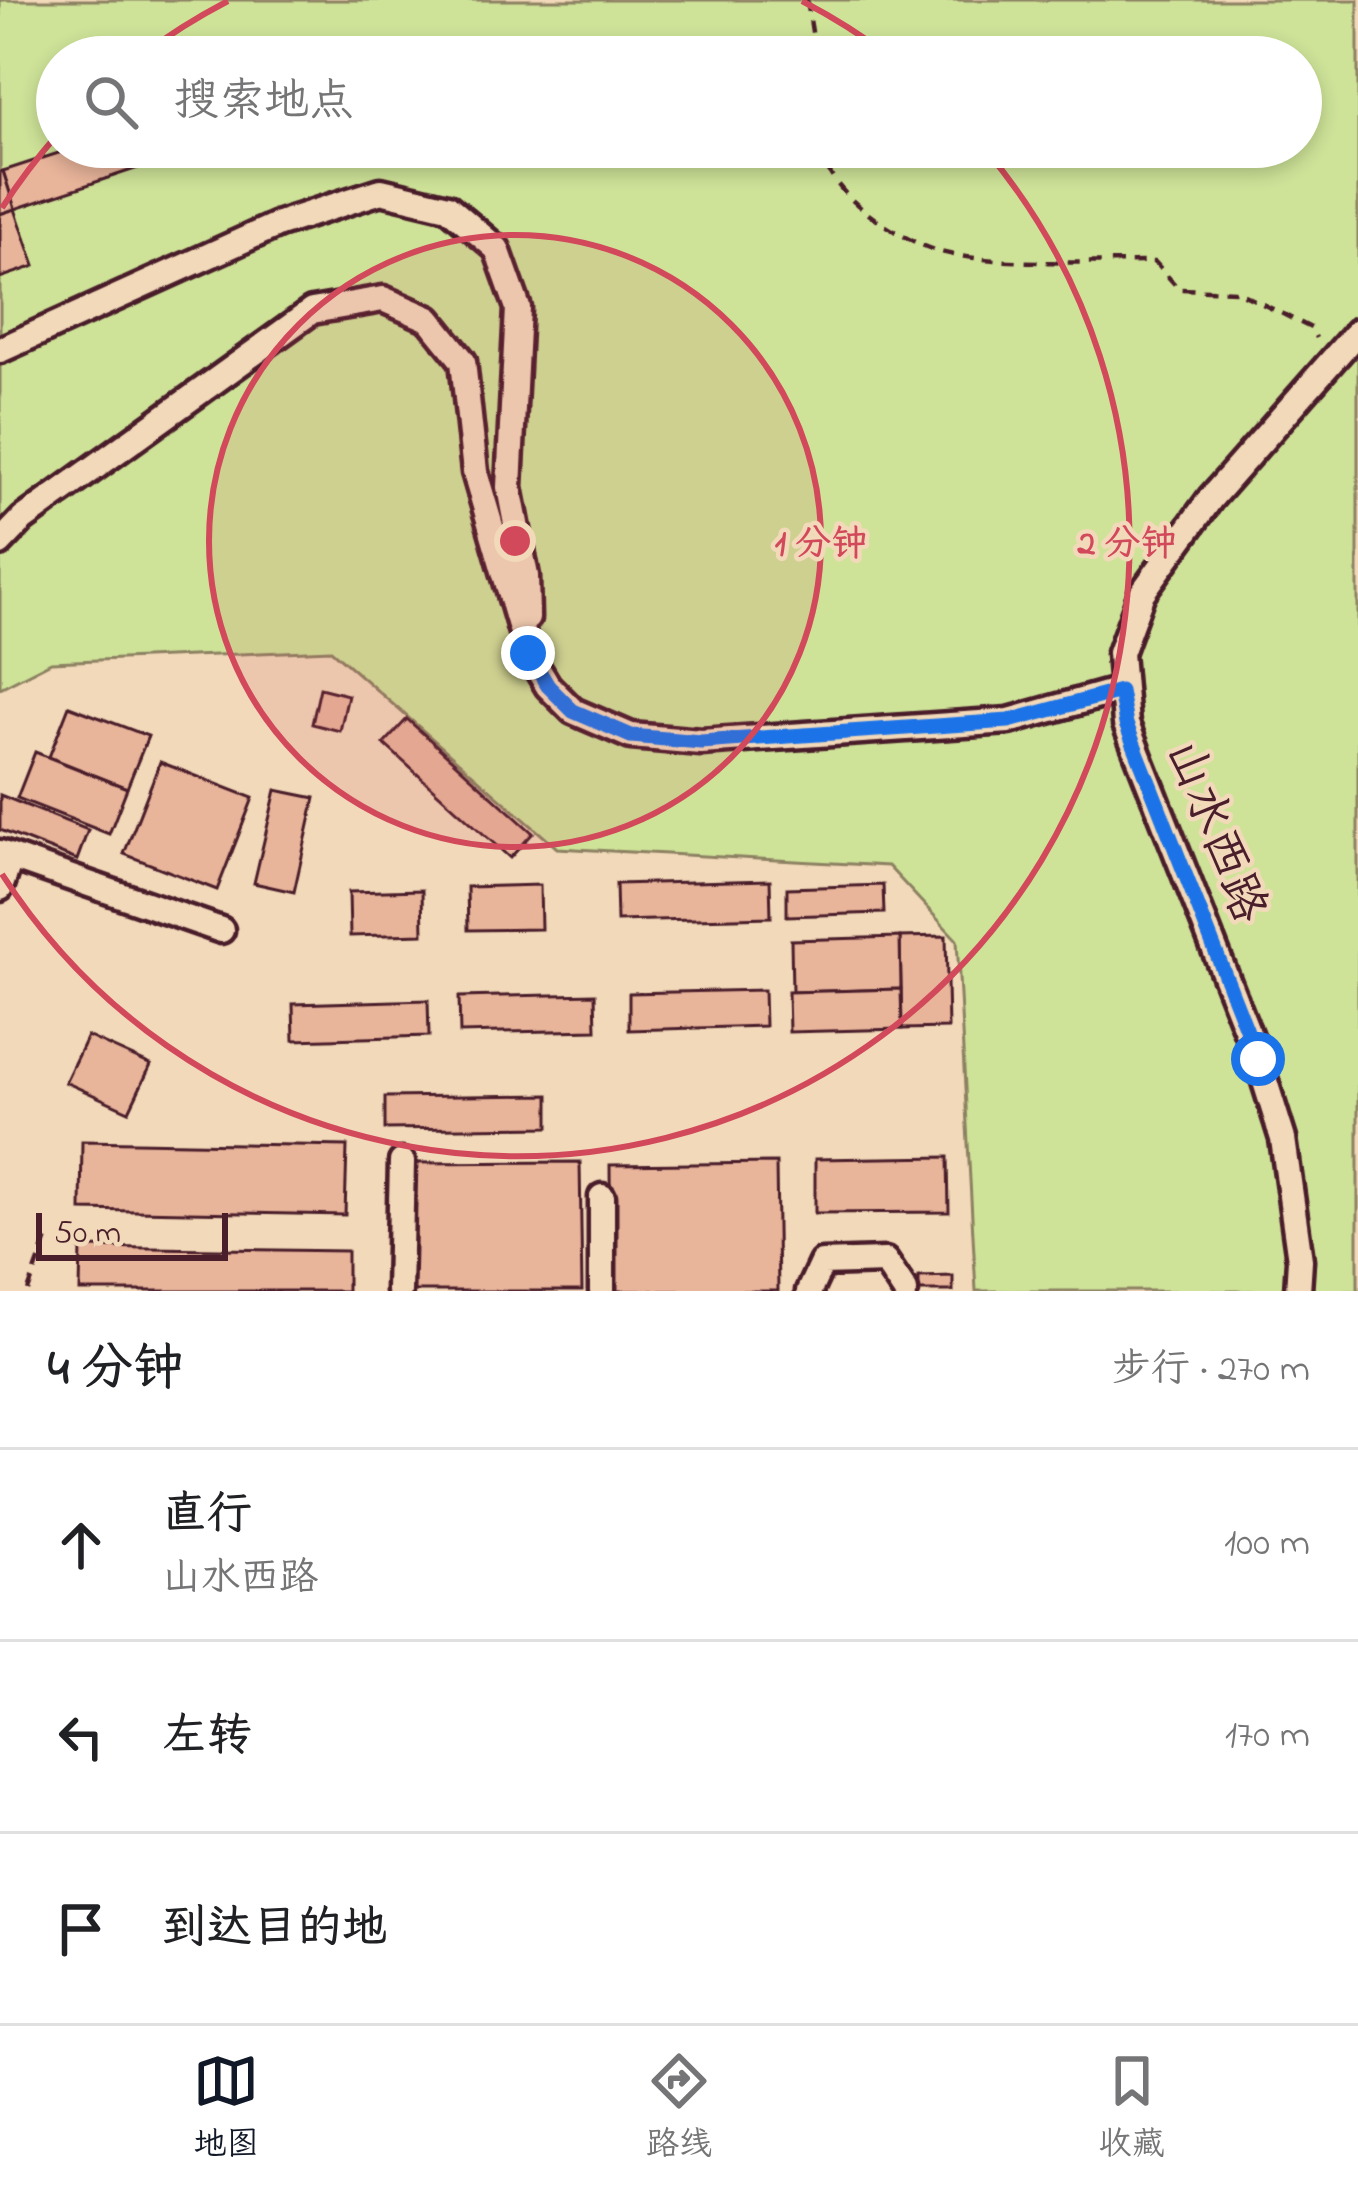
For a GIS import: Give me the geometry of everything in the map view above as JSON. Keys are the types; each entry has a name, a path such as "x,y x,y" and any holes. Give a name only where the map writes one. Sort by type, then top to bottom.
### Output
{"street":[{"path":"0,350 279,224 381,191 448,207 497,249 518,308 509,487 526,575 528,653"},
{"path":"0,544 23,519 312,311 383,299 430,319 463,362 475,472 528,653 548,686 573,711 631,736 701,742 1009,721 1120,691"},
{"name":"山水西路","path":"1298,1291 1300,1260 1283,1139 1258,1059 1126,724 1120,653 1142,593 1210,498 1358,331"},
{"path":"0,888 5,856 221,930"},
{"path":"399,1291 402,1162"},
{"path":"602,1197 602,1291"},
{"path":"809,1291 822,1263 885,1261 905,1291"}],"path":[{"path":"807,0 813,36"},
{"path":"825,168 842,194 940,252 1155,262 1179,290 1236,291 1310,328 1332,362"},
{"path":"28,1291 46,1239"}],"green space":[{"path":"0,0 1358,0 1358,1291 976,1291 957,940 888,866 557,848 331,650 51,662 0,688"}],"building":[{"path":"36,160 36,168 138,168 15,209 3,171"},
{"path":"0,172 15,209 0,214"},
{"path":"15,209 35,266 0,278 0,214"},
{"path":"320,688 348,695 340,731 312,724"},
{"path":"69,706 148,736 127,788 49,757"},
{"path":"407,719 533,833 510,858 384,744"},
{"path":"35,752 127,788 109,834 17,798"},
{"path":"160,762 253,798 217,890 124,854"},
{"path":"276,790 315,798 294,892 254,883"},
{"path":"0,795 88,830 77,860 0,830"},
{"path":"770,880 771,917 617,921 616,884"},
{"path":"540,885 541,929 468,930 467,887"},
{"path":"883,885 884,913 787,916 787,888"},
{"path":"422,890 423,934 350,936 349,892"},
{"path":"946,936 948,1028 902,1029 900,937"},
{"path":"900,937 901,989 792,992 791,940"},
{"path":"901,989 902,1029 789,1032 788,992"},
{"path":"764,990 765,1026 629,1030 629,993"},
{"path":"595,994 596,1030 460,1033 459,997"},
{"path":"428,1000 429,1036 294,1040 293,1004"},
{"path":"87,1036 151,1065 129,1111 65,1082"},
{"path":"549,1095 549,1127 385,1129 385,1097"},
{"path":"82,1141 347,1146 345,1215 81,1210"},
{"path":"948,1157 949,1212 815,1213 815,1159"},
{"path":"580,1162 582,1291 413,1291 412,1163"},
{"path":"776,1163 778,1291 611,1291 610,1165"},
{"path":"81,1247 347,1251 347,1291 80,1291"},
{"path":"953,1276 953,1291 919,1291 919,1277"}],"route":[{"path":"528,653 548,686 573,711 631,736 701,742 1009,721 1120,691 1126,724 1258,1059"}]}
